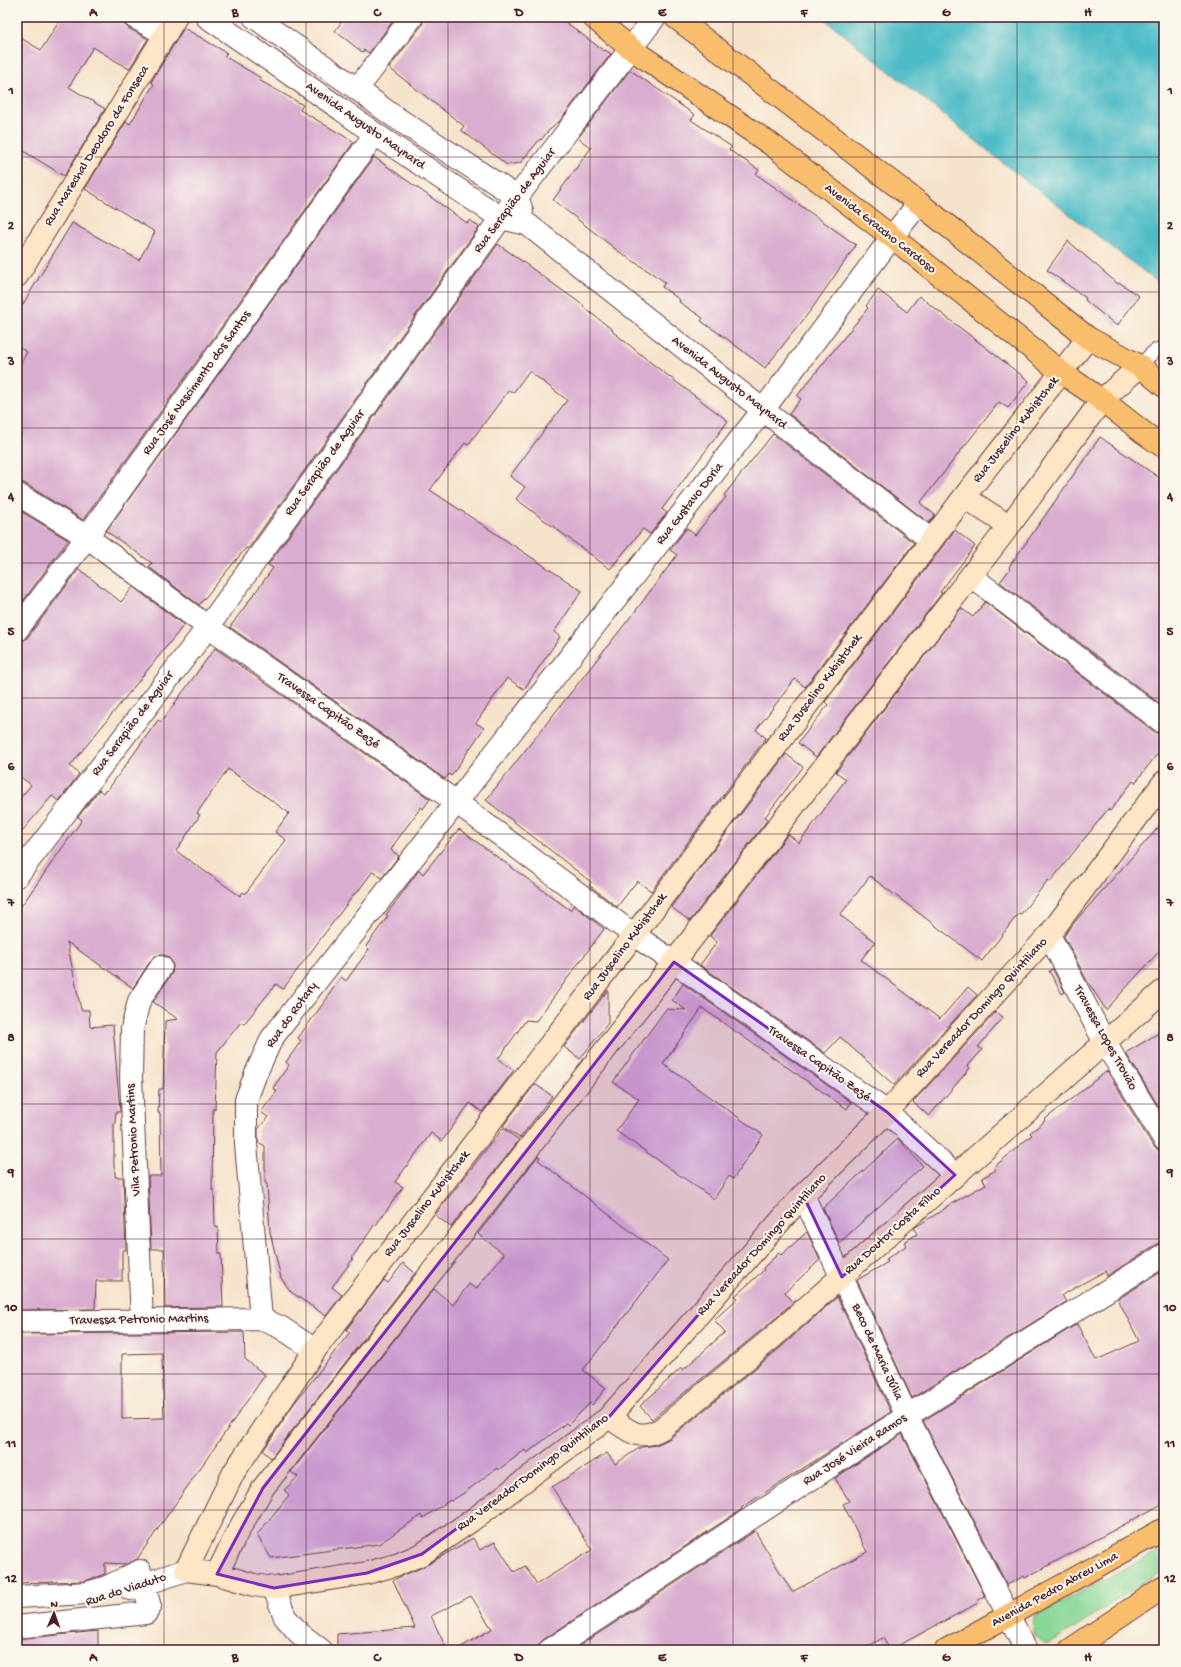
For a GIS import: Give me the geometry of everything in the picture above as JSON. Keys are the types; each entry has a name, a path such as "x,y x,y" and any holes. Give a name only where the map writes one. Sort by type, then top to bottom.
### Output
{"main road":[{"name":"Avenida Graccho Cardoso","path":"593,17 630,48 772,145 892,237 1062,373 1102,400 1164,447"},
{"path":"675,17 919,203 1088,338 1140,366 1164,386"},
{"name":"Avenida Pedro Abreu Lima","path":"946,1650 1164,1529"},
{"path":"1070,1650 1164,1588"}],"street":[{"path":"134,17 171,26"},
{"name":"Avenida Augusto Maynard","path":"208,17 375,134 501,218 527,224 931,540"},
{"name":"Avenida Augusto Maynard","path":"254,17 389,113 517,197"},
{"path":"357,89 412,17"},
{"name":"Rua Serapião de Aguiar","path":"17,876 208,627 501,218 655,17"},
{"name":"Rua Marechal Deodoro da Fonseca","path":"17,276 171,26"},
{"name":"Rua José Nascimento dos Santos","path":"17,630 87,537 375,134"},
{"path":"517,197 527,224"},
{"name":"Rua Gustavo Doria","path":"456,802 763,410 919,203"},
{"name":"Rua Juscelino Kubistchek","path":"186,1570 234,1472 315,1350 634,935 931,540 1088,338"},
{"path":"217,1574 238,1531 262,1488 674,962 971,576 1102,400 1140,366"},
{"name":"Travessa Capitão Zezé","path":"17,494 87,537 208,627 456,802 634,935 887,1112 955,1175"},
{"path":"964,497 1009,526"},
{"path":"971,576 1164,723"},
{"name":"Rua Vereador Domingo Quintiliano","path":"186,1570 217,1574 254,1585 274,1588 366,1573 399,1564 422,1554 471,1521 609,1417 803,1195 887,1112 1049,936 1164,782"},
{"name":"Rua do Rotary","path":"261,1319 246,1144 246,1100 256,1073 272,1038 456,802"},
{"name":"Travessa Lopes Trovão","path":"1049,936 1105,1043 1164,1139"},
{"name":"Vila Petronio Martins","path":"142,1320 131,1078 132,1029 139,1001 161,967"},
{"name":"Rua Doutor Costa Filho","path":"609,1417 638,1435 648,1435 661,1429 772,1338 842,1277 1164,990"},
{"name":"Beco de Maria Júlia","path":"803,1195 907,1416 1026,1650"},
{"name":"Rua José Vieira Ramos","path":"550,1650 907,1416 1164,1255"},
{"path":"261,1319 280,1327 315,1350"},
{"name":"Travessa Petronio Martins","path":"17,1322 261,1319"},
{"path":"234,1472 262,1488"},
{"name":"Rua do Viaduto","path":"17,1612 44,1610 97,1602 143,1584 186,1570"},
{"path":"17,1597 87,1593 107,1587 140,1571 150,1607 146,1613 17,1628"},
{"path":"274,1588 285,1617 299,1633 321,1650"}],"lane":[{"path":"1140,366 1154,352 1164,348"}],"highlighted area":[{"path":"674,962 887,1112 955,1175 842,1277 803,1195 609,1417 422,1554 367,1573 274,1588 217,1574 263,1488"}],"green space":[{"path":"1164,1549 1164,1570 1047,1645 1033,1634 1034,1616"}],"water":[{"path":"822,17 1164,17 1164,287 1017,174"}],"building":[{"path":"62,17 122,17 123,23 128,28 148,39 129,69 93,47 69,87 105,109 64,176 17,147 17,36 41,50"},
{"path":"345,17 396,17 369,53 364,50 362,52 335,31"},
{"path":"424,17 559,17 604,51 605,50 611,54 558,123 557,122 541,140 540,139 520,163 507,165 461,130 464,126 389,68 422,25"},
{"path":"184,28 227,53 224,56 261,78 259,80 303,105 300,110 354,142 83,520 24,483 17,482 17,370 27,352 17,346 17,314 72,223 139,260 155,232 85,189 126,122 130,124 154,84 151,82"},
{"path":"630,70 695,115 691,120 732,147 729,150 759,170 756,174 856,245 811,310 765,368 701,321 703,318 679,302 680,300 662,287 665,282 618,251 553,200 591,148 578,138"},
{"path":"374,157 467,223 470,220 479,227 248,549 246,548 199,605 149,567 152,563 106,531"},
{"path":"1068,241 1118,284 1120,283 1139,296 1117,326 1085,300 1086,298 1047,270"},
{"path":"498,244 584,306 583,307 613,330 612,331 650,362 728,421 662,509 667,513 650,534 643,529 610,569 516,499 525,487 510,476 567,400 529,371 513,393 509,390 468,445 465,443 430,490 582,591 554,632 560,637 524,689 507,678 476,723 484,728 451,776 449,774 445,779 230,627 273,568 268,565"},
{"path":"878,290 907,312 919,296 1029,381 1008,408 999,402 920,503 935,515 929,523 789,414 801,399 797,396 868,308 866,306"},
{"path":"773,434 914,543 805,687 795,679 756,730 766,738 651,891 637,881 617,907 589,885 591,882 486,800 640,605 677,555 670,550 687,528 695,535 726,497 724,495"},
{"path":"1100,437 1164,481 1164,707 1000,582"},
{"path":"17,509 68,540 17,609"},
{"path":"955,530 975,546 940,592 942,593 816,757 798,743 828,705 825,702"},
{"path":"79,569 121,602 133,587 184,625 70,766 79,774 59,801 52,796 17,837 17,802 31,785 17,774 17,642 27,638"},
{"path":"985,602 1156,733 1164,735 1164,745 1135,783 1133,781 1110,811 1108,809 1050,882 1048,880 1021,914 1019,913 982,961 870,876 840,915 875,942 861,960 940,1019 968,987 977,995 894,1085 840,1037 825,1053 700,965 717,942 710,936 788,834 799,843 846,779 836,772 961,608 973,617"},
{"path":"215,648 430,799 423,809 421,807 395,843 391,850 399,856 382,878 373,871 283,989 276,984 244,1024 241,1022 217,1052 215,1110 213,1108 212,1191 214,1189 215,1227 218,1227 219,1254 221,1254 223,1307 165,1308 164,1249 151,1249 148,1176 161,1176 160,1113 158,1113 159,1089 163,1089 165,1021 178,1019 153,1002 172,973 172,962 167,956 155,956 133,988 67,942 81,1010 89,1010 90,1027 113,1025 120,1112 116,1112 114,1123 114,1167 115,1177 123,1177 126,1250 122,1250 122,1281 96,1281 95,1309 17,1310 17,912 82,820 78,817 99,790 103,793 106,790 107,791 158,720 161,722","holes":["228,769 289,813 275,832 286,840 245,894 243,892 240,896 176,851 200,815 197,813"]},
{"path":"786,754 803,767 765,817 768,819 690,921 671,907"},
{"path":"1164,821 1164,946 1106,1010 1086,979 1064,936 1078,918"},
{"path":"459,829 570,910 574,905 604,929 536,1021 526,1020 498,1059 514,1070 482,1112 470,1103 442,1141 431,1133 395,1182 403,1187 376,1225 375,1224 352,1258 353,1259 332,1287 342,1295 326,1316 291,1292 281,1278 270,1232 267,1184 265,1183 265,1146 258,1142 258,1129 268,1117 261,1112 277,1091 273,1088 289,1065 286,1062 301,1041 298,1038 328,997 327,996 341,977 346,981 369,949 366,946 388,916 386,915 419,870 423,874"},
{"path":"1053,969 1065,992 1062,994 1049,971"},
{"path":"683,984 851,1102 847,1109 702,1008 663,1064 763,1135 733,1179 729,1176 714,1199 616,1131 639,1099 613,1082 666,1009 686,1010 672,1000"},
{"path":"608,990 608,1023 580,1059 564,1047"},
{"path":"996,1012 1003,1018 978,1047 982,1050 968,1066 970,1068 929,1116 913,1102"},
{"path":"1164,1030 1164,1115 1127,1055 1127,1052"},
{"path":"1107,1071 1153,1146 1158,1150 1164,1151 1164,1243 1157,1244 1107,1276 1105,1271 1062,1295 1066,1302 912,1398 857,1280 888,1262 886,1259 906,1246 904,1242 917,1234 914,1228 946,1207 986,1184 982,1178 996,1170 994,1167 1032,1135 1030,1133 1045,1121 1044,1120"},
{"path":"535,1084 552,1096 520,1138 503,1126"},
{"path":"503,1128 519,1140 451,1227 435,1215"},
{"path":"898,1139 923,1166 839,1243 823,1208"},
{"path":"538,1156 540,1157 538,1160 668,1260 583,1370 606,1388 592,1405 590,1403 568,1425 566,1423 527,1453 525,1450 498,1470 497,1468 464,1493 451,1501 450,1500 423,1518 421,1515 379,1544 271,1558 257,1535 289,1495 284,1490 298,1477 291,1472 434,1289 453,1305 469,1284 476,1289 504,1254 478,1234"},
{"path":"807,1232 820,1260 785,1292 793,1302 797,1299 764,1328 652,1419 640,1406 681,1368 683,1370 725,1332 714,1320 738,1298 735,1296 764,1270 763,1268 779,1253 781,1255"},
{"path":"403,1263 415,1273 271,1458 263,1451 293,1405 350,1332 346,1330 384,1280 388,1283"},
{"path":"1164,1270 1164,1503 1025,1578 1024,1576 1007,1585 923,1421 1077,1324 1096,1360 1139,1341 1118,1299"},
{"path":"837,1297 891,1412 741,1508 742,1509 543,1640 539,1644 538,1650 456,1650 492,1629 471,1596 431,1616 447,1650 337,1650 337,1634 415,1628 393,1580 427,1565 473,1538 480,1550 495,1542 514,1572 525,1566 537,1584 592,1550 552,1487 607,1453 615,1464 641,1447 656,1445 669,1439 780,1348"},
{"path":"244,1332 245,1359 265,1375 137,1559 127,1564 105,1563 105,1574 85,1581 17,1583 17,1334","holes":["162,1353 164,1418 122,1419 122,1354"]},
{"path":"902,1434 985,1596 977,1601 978,1603 890,1650 883,1638 861,1650 573,1650 755,1531 792,1592 867,1552 843,1504 849,1501 835,1478"},
{"path":"98,1631 98,1650 17,1650 17,1639"}]}
